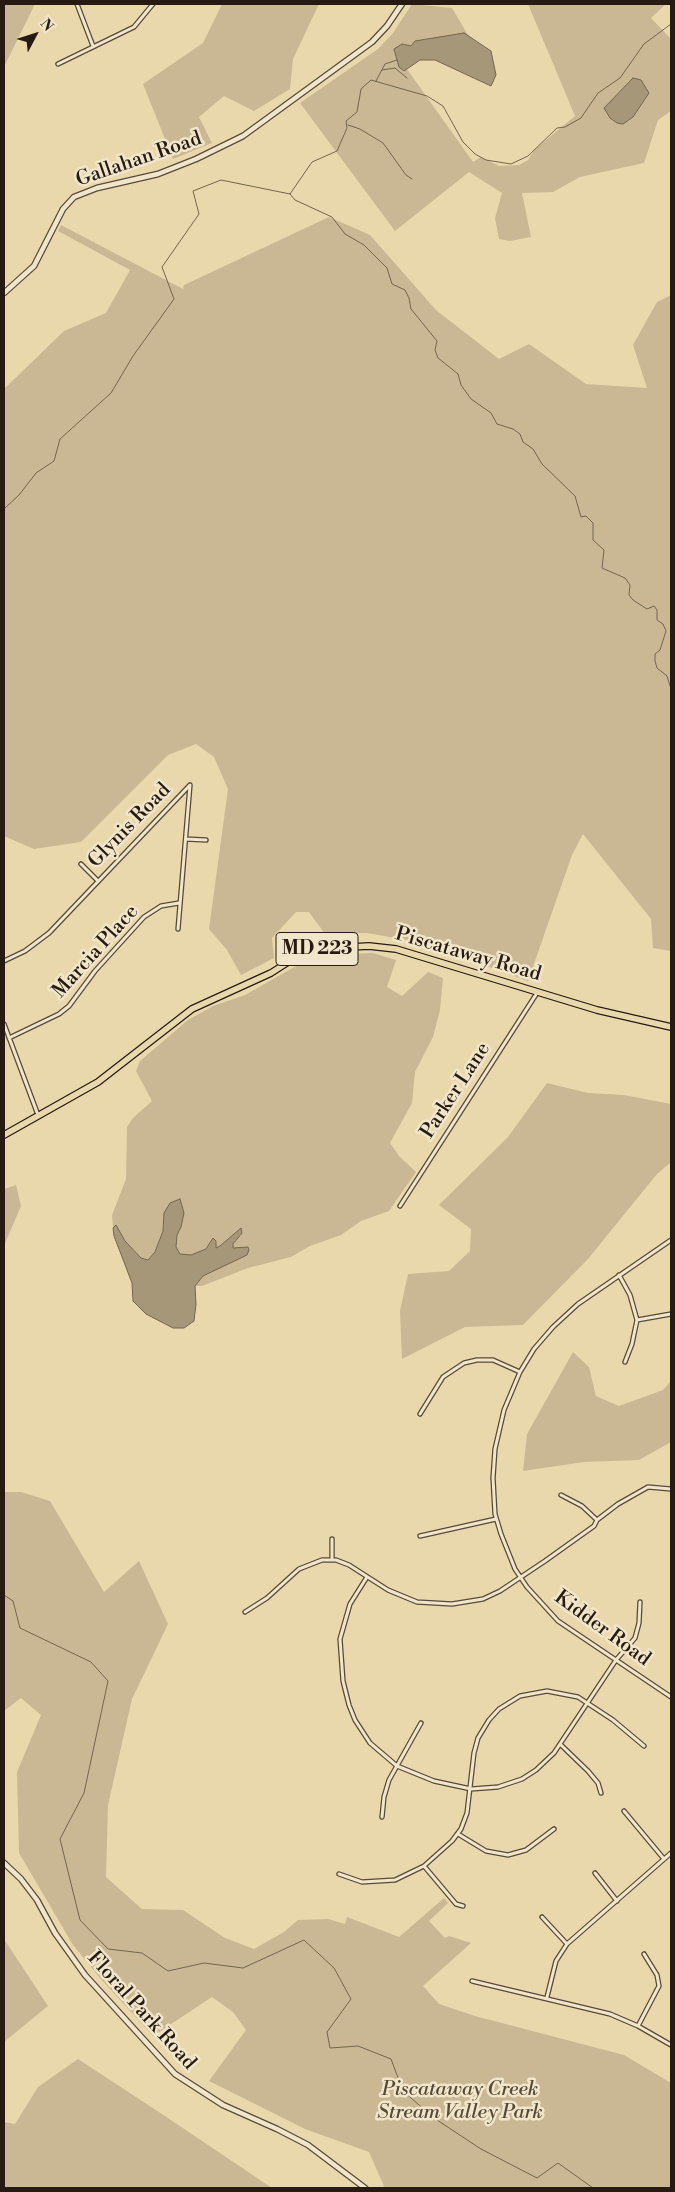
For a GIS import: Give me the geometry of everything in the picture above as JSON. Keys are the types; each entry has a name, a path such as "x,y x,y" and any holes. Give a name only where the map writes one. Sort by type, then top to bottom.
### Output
{"main road":[{"name":"Piscataway Road","path":"4,1135 105,1077 192,1010 254,981 296,957 315,949 370,946 396,949 597,1010 671,1027"}],"street":[{"path":"77,4 93,46"},
{"path":"58,64 134,26 153,4"},
{"name":"Gallahan Road","path":"4,293 34,266 63,209 74,197 98,188 158,174 196,159 243,136 285,103 372,42 387,26 402,4"},
{"name":"Glynis Road","path":"4,961 37,944 190,785 178,929"},
{"path":"186,839 206,840"},
{"path":"80,864 98,880"},
{"name":"Marcia Place","path":"9,1038 59,1014 69,1006 94,971 144,917 161,906 179,903"},
{"name":"Parker Lane","path":"400,1206 537,992"},
{"path":"4,1024 38,1115"},
{"name":"Kidder Road","path":"671,1240 562,1317 534,1349 520,1372 504,1410 495,1449 493,1478 496,1519 520,1579 543,1607 558,1621 671,1697"},
{"path":"619,1275 630,1295 637,1320 632,1344 625,1362"},
{"path":"637,1320 671,1314"},
{"path":"420,1414 444,1377 464,1363 477,1360 493,1360 520,1372"},
{"path":"246,1612 267,1598 299,1569 312,1562 332,1560 350,1565 388,1590 409,1599 439,1605 461,1604 483,1599 520,1579 594,1526 596,1520 618,1504 648,1487 671,1489"},
{"path":"561,1495 582,1506 596,1520"},
{"path":"420,1536 496,1519"},
{"path":"332,1539 332,1560"},
{"path":"367,1577 350,1604 342,1626 340,1654 348,1705 360,1729 376,1748 396,1766 439,1783 471,1789 498,1787 522,1779 543,1765 561,1745 616,1660 635,1638 639,1623 640,1602"},
{"path":"339,1874 362,1882 380,1882 405,1877 424,1866 458,1834 468,1813 474,1753 478,1738 488,1720 505,1704 520,1696 540,1691 570,1694 589,1703 644,1746"},
{"path":"382,1817 384,1796 396,1766 422,1724"},
{"path":"561,1745 588,1771 598,1783 601,1793"},
{"path":"624,1811 664,1859"},
{"path":"458,1834 486,1851 508,1855 526,1850 554,1829"},
{"path":"547,1997 556,1960 567,1944 671,1853"},
{"name":"Floral Park Road","path":"4,1863 15,1872 33,1894 55,1933 85,1975 175,2074 222,2105 301,2141 365,2188"},
{"path":"424,1866 456,1904 462,1906"},
{"path":"595,1873 617,1901"},
{"path":"542,1917 567,1944"},
{"path":"638,2026 659,1986 657,1975 644,1954"},
{"path":"472,1980 610,2014 638,2026 671,2045"}],"green space":[{"path":"4,4 35,4 4,67"},
{"path":"222,4 319,4 293,59 290,89 254,111 224,96 199,117 212,143 173,159 143,84 203,43"},
{"path":"412,4 452,8 471,40 397,55 473,162 481,157 499,166 519,165 528,160 535,149 575,116 528,4 666,4 651,18 671,39 671,111 658,120 644,163 580,177 553,192 522,193 531,237 510,241 499,239 495,218 502,193 469,172 395,231 300,103 378,49 393,33"},
{"path":"329,217 370,235 436,310 499,359 529,344 586,384 647,388 633,345 657,302 671,295 671,951 653,948 651,919 583,834 572,855 528,981 423,943 367,933 325,934 309,912 296,912 272,938 274,958 241,975 227,950 209,929 228,789 214,757 196,744 168,755 81,842 34,849 4,836 4,389 64,331 106,313 130,270 58,231 61,225 183,289 184,285"},
{"path":"373,953 396,960 387,987 402,996 428,972 443,978 440,1010 433,1037 415,1072 412,1103 390,1143 399,1156 416,1172 389,1211 361,1221 341,1235 310,1246 291,1257 248,1268 202,1286 195,1286 203,1276 220,1267 240,1249 233,1248 233,1244 242,1233 240,1229 216,1248 213,1238 206,1249 191,1255 180,1254 176,1247 177,1235 181,1227 164,1213 163,1231 155,1252 148,1260 141,1258 125,1241 116,1226 113,1228 112,1215 126,1179 127,1127 133,1118 152,1101 136,1071 140,1061 188,1020 213,1006 245,995 305,961 329,955"},
{"path":"547,1083 588,1093 624,1095 671,1104 671,1162 657,1174 588,1259 523,1325 465,1327 402,1359 400,1311 408,1274 449,1271 470,1251 471,1229 439,1205 508,1137"},
{"path":"16,1185 21,1206 4,1246 4,1189"},
{"path":"573,1352 589,1367 596,1396 619,1406 663,1390 671,1381 671,1442 639,1460 584,1462 523,1471 527,1434"},
{"name":"Piscataway Creek Stream Valley Park","path":"4,1492 21,1492 50,1501 104,1592 139,1561 168,1624 132,1699 108,1805 106,1877 142,1909 183,1910 225,1938 254,1949 284,1932 298,1920 328,1919 345,1924 347,1917 399,1937 444,1898 448,1903 429,1921 445,1938 449,1936 471,1943 423,1986 439,2004 475,2016 624,2055 671,2083 671,2188 382,2188 384,2186 369,2152 305,2129 209,2081 246,2030 233,2012 212,1997 153,2036 100,1978 73,1945 19,1853 17,1772 41,1715 21,1698 4,1711"},
{"path":"4,1939 48,2006 4,2042"},
{"path":"78,2059 272,2188 4,2188 4,2122 15,2124 38,2087"}],"shaded area":[{"path":"464,33 491,51 496,75 491,86 435,60 420,60 404,71 399,67 394,49 402,44 411,46 415,41"},
{"path":"633,78 641,80 649,93 633,117 623,124 617,123 610,118 604,108"},
{"path":"180,1199 184,1213 177,1235 176,1247 180,1254 191,1255 206,1249 213,1238 216,1241 216,1248 241,1228 242,1233 233,1244 233,1248 248,1247 249,1250 247,1255 203,1276 195,1286 196,1304 194,1321 184,1328 173,1328 146,1314 133,1301 132,1283 114,1236 113,1228 116,1225 125,1241 141,1258 148,1260 155,1252 163,1231 164,1213 170,1203"}],"waterway":[{"path":"4,509 19,495 36,473 54,461 60,439 111,393 133,356 174,299 162,267 199,214 193,191 221,180 290,194 312,162 337,151 347,128 346,121 357,112 361,89 371,80 427,96 443,106 463,142 475,154 486,160 511,164 528,156 557,128 565,127 581,118 598,93 620,78 644,44 671,24"},
{"path":"376,81 385,64 397,60"},
{"path":"382,70 395,68 407,78"},
{"path":"348,125 360,129 383,143 406,175 412,179"},
{"path":"290,194 295,200 332,217 345,234 364,245 387,268 392,284 405,290 411,309 437,341 435,350 438,358 458,374 461,385 471,399 491,413 497,424 513,429 520,434 523,442 533,449 542,464 575,496 581,517 586,516 593,523 593,540 604,550 602,568 625,578 630,585 629,595 633,600 647,609 654,606 657,610 657,620 663,624 666,631 660,650 655,654 655,661 657,668 667,676 671,689"},
{"path":"4,1595 13,1601 20,1628 91,1662 108,1681 84,1793 60,1839 80,1920 108,1949 142,1953 168,1971 204,1963 243,1968 304,1940 334,1968 351,1999 327,2032 330,2048 358,2046 391,2059 403,2091 434,2118 481,2149 537,2178 558,2163 593,2188"}]}
